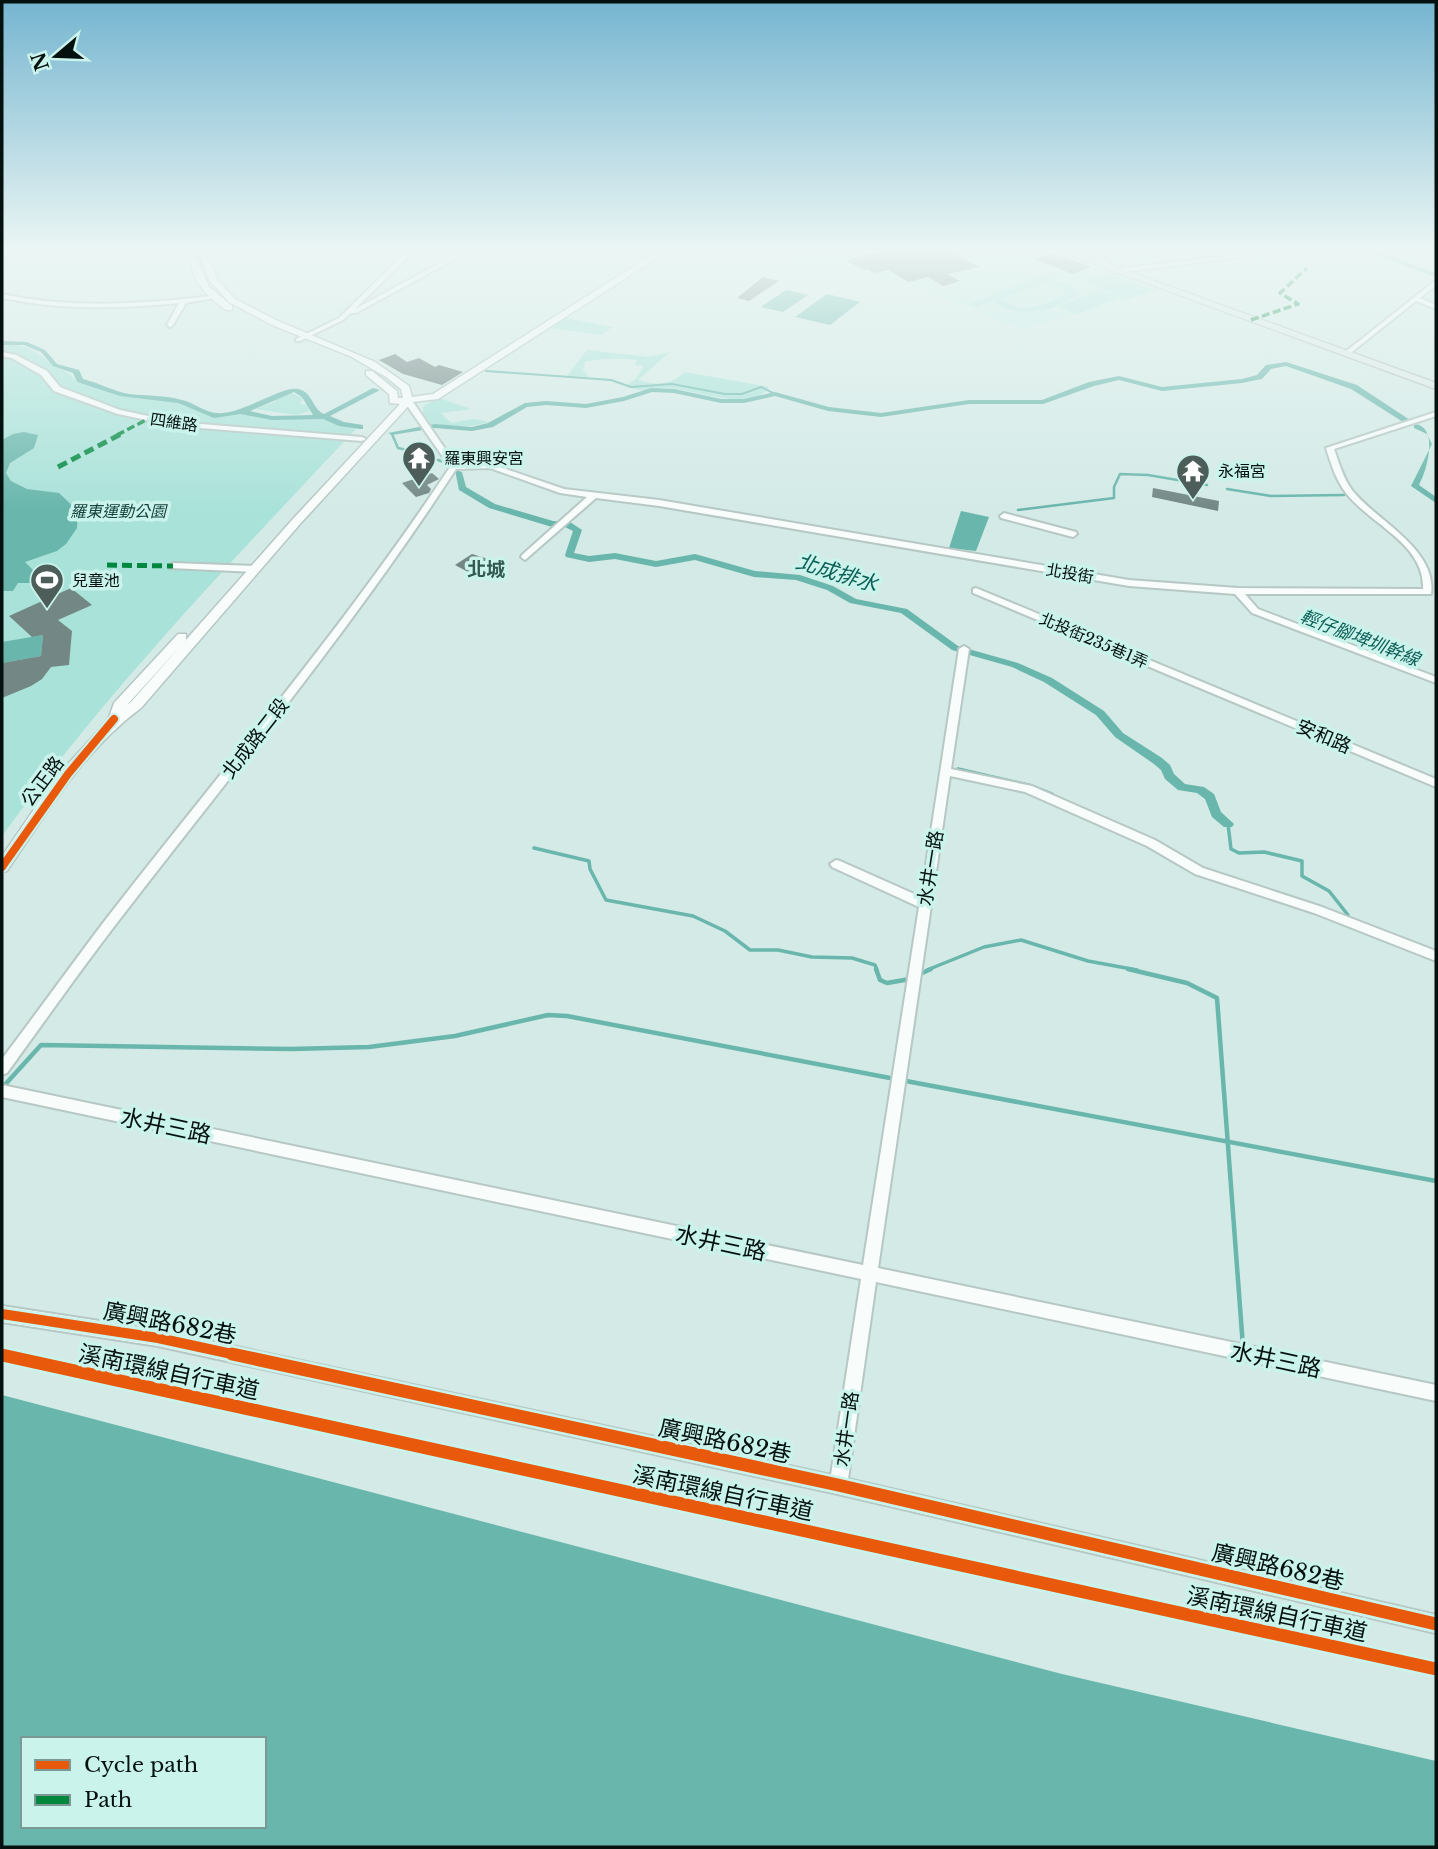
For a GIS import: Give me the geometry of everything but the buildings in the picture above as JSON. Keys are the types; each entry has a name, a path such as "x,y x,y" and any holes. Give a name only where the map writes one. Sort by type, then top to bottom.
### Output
{"main road":[{"path":"1300,337 1436,386"}],"street":[{"path":"302,338 371,374 394,393 393,401 408,401 435,397 529,337"},
{"path":"1346,354 1368,337"},
{"path":"302,338 342,349 398,381 406,388 408,401 454,467"},
{"name":"四維路","path":"2,354 14,356 44,373 57,389 128,414 176,424 367,439"},
{"name":"公正路","path":"367,439 393,401"},
{"name":"公正路","path":"2,867 68,774 114,719 136,705 250,569 367,439 408,401"},
{"path":"1436,414 1330,447 1350,493 1421,558 1430,583 1428,592 1436,603"},
{"name":"北投街","path":"454,467 491,466 563,491 659,503 1129,583 1238,591 1428,592"},
{"name":"北成路二段","path":"2,1069 107,927 293,690 410,534 454,467"},
{"path":"525,557 594,495"},
{"path":"1004,516 1073,534"},
{"path":"173,566 250,569"},
{"name":"北投街235巷1弄","path":"975,591 1212,690"},
{"path":"1238,591 1255,611 1436,680"},
{"name":"水井一路","path":"838,1485 964,652"},
{"name":"安和路","path":"1212,690 1436,783"},
{"path":"946,771 1028,789 1151,843 1199,871 1307,905 1436,956"},
{"path":"836,864 924,904"},
{"name":"水井三路","path":"4,1092 1436,1393"},
{"name":"廣興路682巷","path":"2,1314 158,1338 838,1485 1436,1624"}],"green space":[{"name":"羅東運動公園","path":"2,343 31,349 69,373 76,382 124,395 174,402 214,417 242,414 285,418 315,417 356,429 217,577 128,677 2,836"},
{"path":"587,350 649,357 670,352 638,380 645,382 669,382 685,372 769,387 761,394 738,399 674,389 638,390 626,386 636,379 644,366 635,365 637,360 625,359 585,362 583,370 589,377 567,376"},
{"path":"289,392 303,398 300,404 307,405 310,411 296,415 255,409 274,402 283,393"},
{"path":"442,399 471,409 441,413 451,423 473,419 489,422 471,426 431,425 423,415 423,407 433,400"}],"water":[{"path":"24,432 38,435 34,448 10,463 6,473 11,481 27,489 59,493 78,511 77,528 66,544 57,551 25,562 39,576 34,583 18,583 13,591 2,591 2,440"},
{"path":"961,511 989,517 976,551 949,548"},
{"path":"43,635 41,656 2,663 2,642"},
{"path":"2,1395 1062,1674 1436,1761 1436,1847 2,1847"}],"waterway":[{"path":"2,343 25,343 43,351 55,365 76,372 80,380 120,394 179,401 219,416 249,409 294,390 305,395 315,413 324,417"},
{"path":"392,433 435,426 472,429 490,425 525,405 546,403 586,406 624,399 651,390 674,391 721,401 744,401 775,394 828,409 881,415 969,402 1043,402 1092,384 1119,378 1162,389 1242,381 1259,377 1269,367 1286,364 1354,387 1406,420"},
{"path":"486,371 611,380 631,387 672,384 725,394 742,394 761,387 775,394"},
{"path":"324,417 376,390"},
{"path":"241,412 272,418 324,417"},
{"path":"324,417 360,427"},
{"path":"1417,426 1430,433 1436,444"},
{"name":"北成排水","path":"392,434 398,448 424,454"},
{"path":"1436,445 1415,486 1436,501"},
{"name":"北成排水","path":"438,460 446,463"},
{"name":"北成排水","path":"458,472 462,488 492,506 552,524 567,524 578,530 569,555 589,559 615,556 656,564 695,557 754,574 797,577 830,588 853,601 904,611 955,648 1015,665 1048,680 1100,713 1119,735 1158,761 1182,787 1200,790 1210,797 1216,814 1228,824"},
{"path":"1018,510 1114,498 1114,487 1120,474 1148,475 1207,485"},
{"path":"1227,489 1271,496 1344,495"},
{"path":"958,769 1032,786 1052,794"},
{"name":"北成排水","path":"1228,824 1231,849 1239,853 1264,852 1302,861 1302,876 1329,891 1348,915"},
{"path":"534,848 589,861 590,869 606,900 693,916 725,931 750,950 778,950 812,957 852,958 875,965 877,970"},
{"path":"927,970 984,947 1021,940 1088,961 1137,970"},
{"path":"876,969 880,980 887,983 910,979"},
{"path":"920,974 931,969"},
{"path":"1128,969 1187,983 1217,998 1228,1142"},
{"path":"2,1088 41,1045 291,1049 369,1047 455,1036 548,1015 567,1016 890,1078"},
{"path":"906,1081 1228,1142"},
{"path":"1228,1142 1436,1181"},
{"path":"1228,1142 1243,1347"}],"marked path":[{"path":"58,467 148,419"},
{"path":"107,565 173,566"}],"cycle path":[{"path":"2,867 68,774 114,719"},
{"name":"溪南環線自行車道","path":"2,1314 158,1338 838,1485 1436,1624"},
{"name":"溪南環線自行車道","path":"2,1355 1436,1669"}],"place":[{"name":"羅東興安宮","path":"419,488"},
{"name":"永福宮","path":"1193,501"},
{"name":"兒童池","path":"47,610"}],"district":[{"name":"北城","path":"486,569"}],"water label":[{"name":"輕仔腳埤圳幹線","path":"1360,638"}]}
